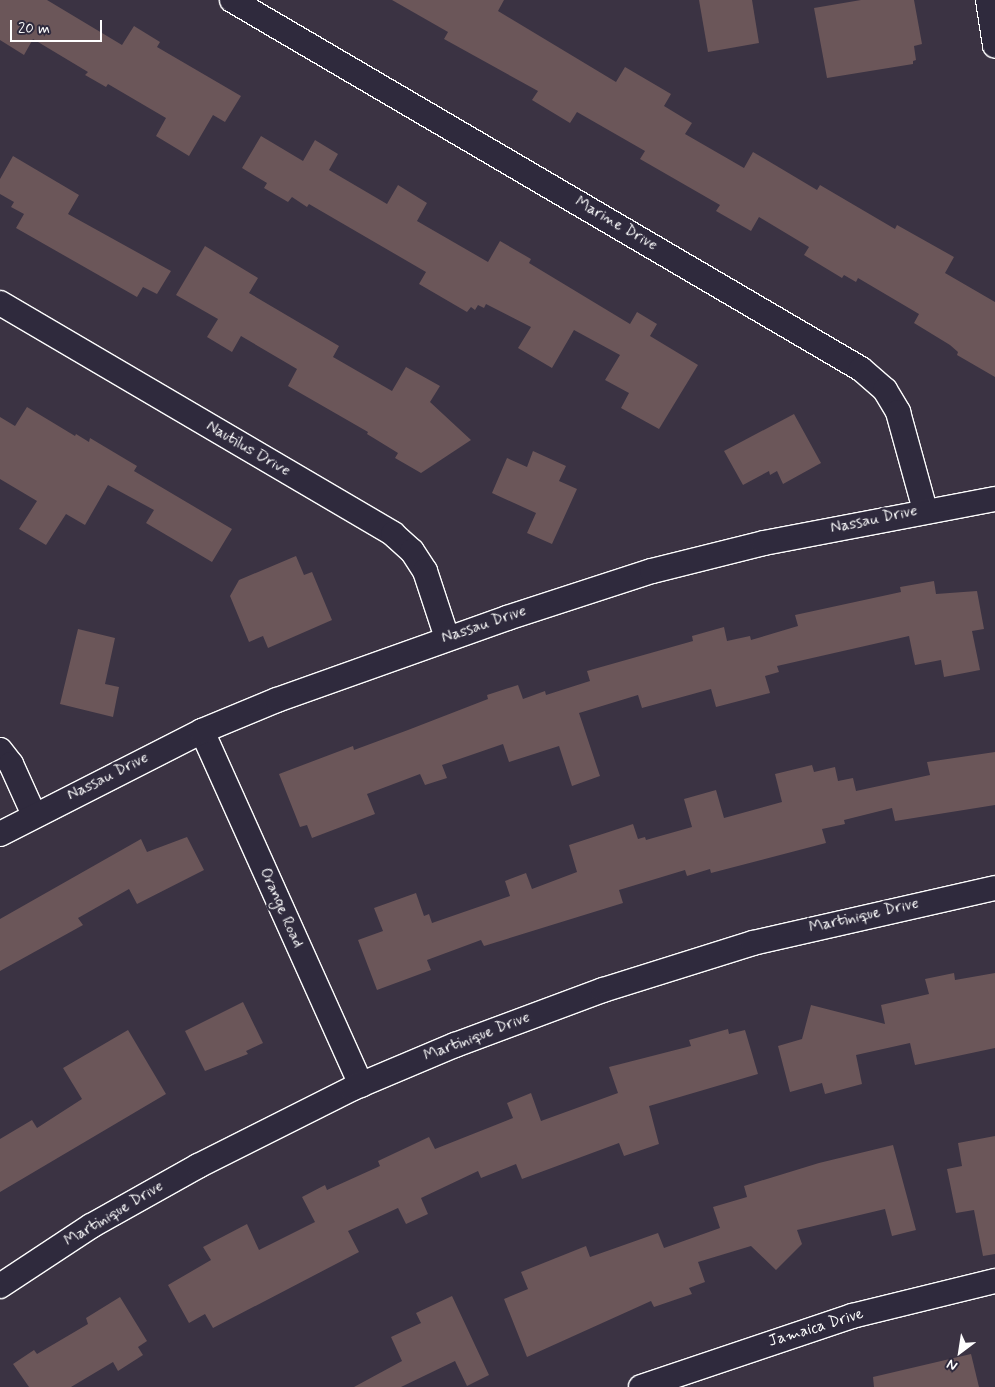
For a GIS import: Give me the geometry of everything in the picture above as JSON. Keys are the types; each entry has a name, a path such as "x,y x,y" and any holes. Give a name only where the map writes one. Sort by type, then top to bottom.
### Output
{"street":[{"name":"Marine Drive","path":"232,0 861,369 885,390 898,412 910,446 925,510"},
{"path":"988,0 995,45"},
{"name":"Nautilus Drive","path":"0,303 393,534 412,551 425,570 447,638"},
{"name":"Nassau Drive","path":"0,834 202,731 447,638 697,560 925,510 995,499"},
{"name":"Orange Road","path":"202,731 360,1085"},
{"path":"0,750 11,764 34,815"},
{"name":"Martinique Drive","path":"0,1286 145,1195 360,1085 492,1031 651,973 804,930 995,888"},
{"name":"Jamaica Drive","path":"641,1387 852,1316 995,1281"}],"building":[{"path":"0,0 47,0 122,45 134,26 160,42 157,47 241,96 225,122 213,115 189,156 156,136 166,118 108,84 106,87 85,75 88,72 33,39 24,55 0,40"},
{"path":"392,0 504,0 498,11 616,82 625,67 671,94 664,106 692,123 685,134 744,168 753,152 817,190 820,185 895,229 897,225 954,257 945,273 995,302 995,377 957,355 958,352 950,345 914,323 919,314 858,278 856,282 844,275 842,278 804,255 809,247 759,217 751,231 716,211 720,205 640,159 645,151 577,112 570,123 532,100 538,91 444,39 448,32"},
{"path":"699,0 752,0 759,43 708,52"},
{"path":"861,0 914,0 922,44 914,46 916,60 913,61 913,64 827,78 814,8"},
{"path":"261,136 303,161 315,140 338,154 329,170 387,204 398,185 427,203 417,221 488,262 500,241 531,259 529,263 630,324 637,312 657,324 650,336 698,365 659,429 621,408 629,393 605,380 620,355 574,330 552,368 518,348 531,327 486,304 484,308 478,305 475,310 471,307 467,312 419,284 426,272 309,204 307,207 292,197 288,202 264,188 267,183 242,168"},
{"path":"13,156 79,195 68,214 171,271 157,294 143,287 137,297 16,228 24,214 11,207 14,202 0,194 0,179"},
{"path":"205,246 258,278 249,293 339,346 333,357 392,391 406,367 440,386 430,402 471,440 421,473 395,458 398,453 367,434 368,432 288,386 297,369 241,336 232,352 207,337 218,319 176,295"},
{"path":"27,407 75,436 76,434 89,442 90,438 137,466 134,471 232,529 212,562 146,523 154,510 108,485 85,525 66,514 46,545 19,529 37,501 0,479 0,417 15,426"},
{"path":"794,414 821,463 783,484 777,471 770,475 769,471 743,485 724,451"},
{"path":"533,451 566,466 559,481 577,489 552,544 527,533 536,513 492,493 507,458 527,467"},
{"path":"296,556 304,575 312,572 332,620 268,648 263,636 249,642 230,596 239,580"},
{"path":"934,581 936,594 977,591 984,629 972,631 980,670 944,677 941,660 915,665 909,636 777,666 779,672 765,676 770,693 716,707 711,689 642,708 638,695 579,713 600,776 572,786 559,746 509,762 503,744 442,765 447,778 425,785 420,774 367,794 375,814 312,838 307,825 300,827 279,774 353,746 354,750 408,730 488,699 487,695 518,685 523,699 545,691 546,695 590,681 587,671 693,641 692,636 724,627 727,641 750,636 751,640 798,626 795,615 901,592 900,587"},
{"path":"78,629 115,638 105,684 119,687 113,717 60,704"},
{"path":"995,752 995,805 895,821 892,808 844,820 845,824 822,829 826,843 711,873 710,869 687,876 685,870 619,890 623,903 484,946 481,940 427,960 431,970 377,990 358,940 383,931 374,908 416,893 424,916 429,914 432,923 510,896 505,881 526,873 532,889 577,872 569,845 633,824 638,839 645,837 646,840 692,827 684,799 716,790 724,818 782,802 775,774 812,765 814,772 835,767 838,781 853,778 856,791 930,775 927,762"},
{"path":"187,837 204,870 137,904 129,889 78,918 83,925 0,971 0,919 141,839 147,852"},
{"path":"954,973 955,980 995,973 995,1048 915,1065 910,1043 856,1055 862,1084 825,1094 822,1083 790,1092 778,1046 802,1039 811,1005 885,1024 881,1005 929,994 925,979"},
{"path":"243,1002 263,1043 246,1051 248,1054 205,1071 185,1031"},
{"path":"728,1029 729,1034 745,1030 758,1074 649,1106 659,1144 624,1156 619,1143 522,1179 516,1164 481,1178 478,1171 421,1198 428,1214 406,1224 398,1208 348,1231 359,1252 213,1328 205,1314 189,1323 168,1285 211,1260 203,1247 247,1224 259,1250 315,1222 302,1197 325,1185 327,1190 380,1166 378,1161 429,1137 435,1149 513,1118 507,1103 531,1093 541,1121 618,1093 609,1067 691,1046 689,1040"},
{"path":"128,1030 166,1094 0,1192 0,1139 32,1120 37,1128 82,1099 63,1068"},
{"path":"995,1136 995,1254 983,1256 974,1210 956,1213 947,1169 962,1166 958,1143"},
{"path":"893,1145 916,1230 892,1236 885,1209 797,1230 802,1244 776,1270 751,1246 698,1262 705,1282 689,1288 692,1294 654,1307 651,1301 527,1357 504,1299 528,1289 521,1272 586,1246 590,1257 658,1233 664,1248 720,1228 713,1207 747,1197 744,1186 819,1163"},
{"path":"452,1296 489,1375 467,1386 455,1361 401,1387 354,1387 402,1361 391,1337 421,1323 416,1313"},
{"path":"120,1297 147,1341 138,1347 143,1355 118,1371 113,1362 71,1387 29,1387 13,1364 34,1350 37,1354 88,1324 86,1318"},
{"path":"971,1354 979,1387 874,1387 873,1377"}]}
